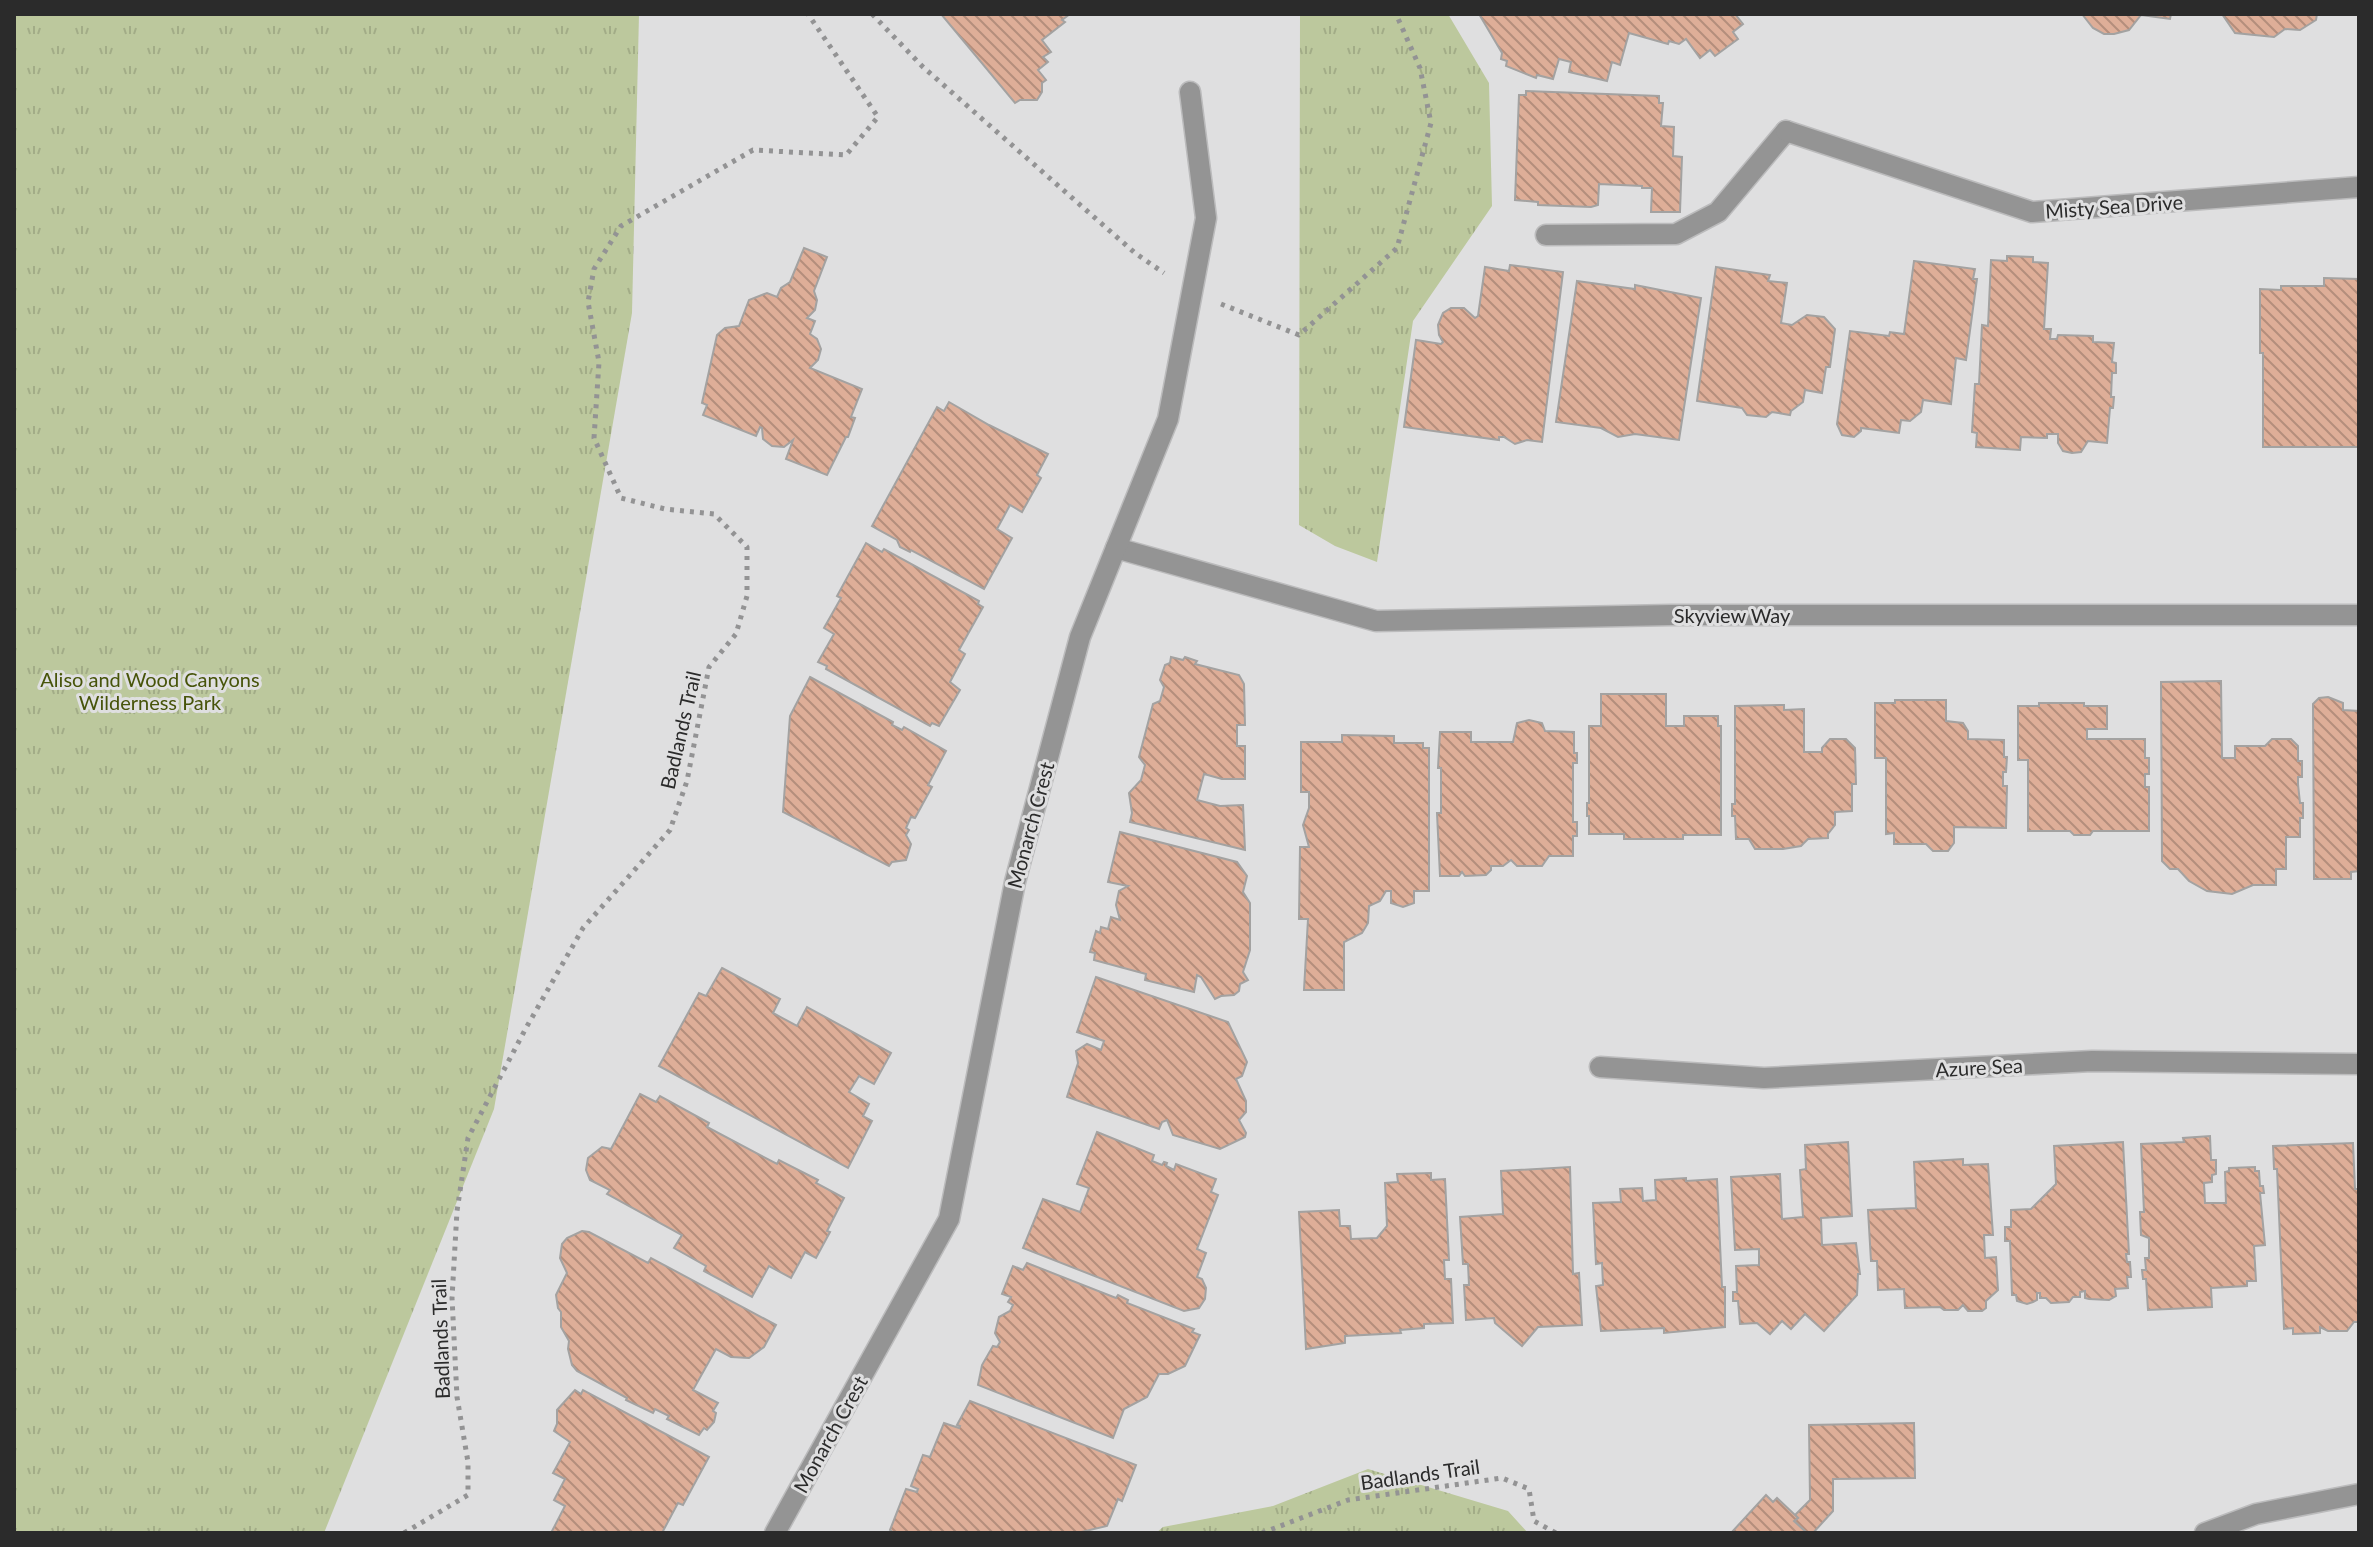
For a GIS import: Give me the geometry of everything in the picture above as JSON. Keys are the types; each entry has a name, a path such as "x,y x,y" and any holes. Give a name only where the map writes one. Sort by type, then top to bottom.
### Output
{"street":[{"name":"Monarch Crest","path":"775,1533 949,1219 1015,882 1080,637 1168,419 1206,218 1190,92"},
{"name":"Misty Sea Drive","path":"1546,235 1676,234 1718,212 1786,131 2032,212 2359,187"},
{"name":"Skyview Way","path":"1116,548 1376,621 1671,615 2359,615"},
{"name":"Azure Sea","path":"1600,1067 1764,1078 2092,1061 2359,1064"},
{"path":"2205,1533 2256,1514 2359,1494"}],"path":[{"name":"Badlands Trail","path":"404,1533 468,1495 468,1462 457,1397 452,1298 457,1211 468,1138 583,928 670,830 687,781 709,667 736,634 747,596 747,547 714,514 665,509 621,498 594,438 599,362 588,302 594,269 621,226 753,150 846,155 878,117 808,14"},
{"name":"Badlands Trail","path":"1262,1533 1348,1500 1502,1478 1529,1489 1534,1521 1556,1533"}],"green space":[{"name":"Aliso and Wood Canyons Wilderness Park","path":"14,14 639,14 632,313 494,1109 324,1533 14,1533"},
{"path":"1300,14 1448,14 1489,83 1492,206 1413,321 1377,562 1335,546 1299,525"},
{"path":"1368,1469 1508,1511 1528,1533 1156,1533 1163,1527 1273,1506"}],"building":[{"path":"941,14 1070,14 1062,20 1065,22 1042,40 1051,52 1043,57 1048,62 1038,70 1046,80 1042,83 1042,92 1037,100 1015,103"},
{"path":"1479,14 1735,14 1743,24 1733,32 1738,39 1715,56 1710,50 1700,58 1686,39 1679,44 1669,41 1668,44 1629,33 1620,65 1612,62 1607,81 1569,72 1571,62 1559,59 1553,79 1537,75 1536,78 1506,66 1507,61 1501,59 1502,53"},
{"path":"2082,14 2171,14 2170,19 2141,15 2129,30 2104,34 2093,28"},
{"path":"2222,14 2317,14 2316,20 2300,30 2285,29 2274,37 2235,33"},
{"path":"1526,91 1659,96 1659,103 1663,103 1661,126 1674,127 1673,156 1682,157 1680,212 1651,212 1652,188 1642,186 1599,184 1598,205 1591,207 1538,205 1538,202 1515,200 1519,95 1526,95"},
{"path":"804,248 827,257 814,291 817,300 815,310 807,318 815,321 810,334 817,339 821,349 818,360 810,368 862,389 851,417 855,418 848,437 827,475 786,459 793,440 784,447 772,446 763,439 760,427 756,436 703,415 707,405 702,403 717,335 725,328 739,326 749,300 767,293 777,297 781,288 790,282"},
{"path":"2007,256 2033,257 2033,262 2048,263 2044,329 2051,329 2050,339 2057,339 2058,335 2093,336 2093,342 2114,343 2112,362 2116,363 2116,373 2112,373 2111,397 2114,397 2107,443 2088,441 2081,452 2072,453 2063,451 2058,443 2058,434 2047,434 2047,438 2021,437 2020,450 1976,447 1977,433 1972,432 1975,384 1979,384 1982,325 1988,326 1991,260 2007,261"},
{"path":"1914,261 1975,269 1973,279 1977,279 1966,360 1956,358 1951,404 1923,400 1921,412 1910,421 1901,420 1899,433 1861,428 1854,437 1842,435 1837,424 1850,331 1889,336 1890,332 1904,334"},
{"path":"1510,265 1563,272 1542,442 1527,440 1515,444 1504,437 1499,437 1499,440 1404,427 1416,340 1441,344 1438,325 1443,313 1451,308 1464,308 1475,318 1478,316 1485,267 1509,271"},
{"path":"1716,267 1770,275 1768,281 1787,283 1781,323 1792,325 1807,315 1824,317 1835,329 1830,367 1826,367 1822,393 1805,390 1803,402 1790,415 1772,412 1766,417 1747,415 1742,408 1697,401"},
{"path":"2324,278 2359,279 2359,450 2358,447 2263,447 2260,289 2324,286"},
{"path":"1577,281 1635,289 1635,285 1701,298 1679,440 1635,434 1618,437 1601,428 1556,422"},
{"path":"949,402 1048,454 1037,475 1041,478 1022,512 1010,505 997,529 1012,538 984,589 900,547 897,540 872,526 937,407 944,411"},
{"path":"866,543 882,552 884,549 979,601 978,604 983,607 959,650 965,654 950,682 960,690 939,726 932,723 930,726 818,662 834,634 824,628 841,598 837,596"},
{"path":"1171,657 1183,660 1185,657 1197,661 1195,664 1239,675 1244,684 1245,725 1237,725 1237,746 1245,746 1245,779 1222,779 1204,774 1197,800 1220,806 1243,805 1245,850 1130,822 1129,793 1141,780 1145,765 1139,757 1153,704 1160,701 1164,687 1160,680"},
{"path":"810,677 893,722 892,725 902,730 904,727 946,751 928,785 932,787 906,828 911,844 906,860 892,862 889,866 783,812 790,716"},
{"path":"2221,681 2222,758 2235,758 2235,746 2265,746 2272,739 2291,739 2298,746 2298,761 2302,761 2302,777 2298,777 2298,784 2303,818 2300,818 2300,837 2286,837 2286,869 2276,869 2276,885 2253,885 2232,894 2207,891 2162,861 2161,682"},
{"path":"1601,694 1666,694 1666,726 1684,726 1684,716 1718,716 1718,726 1721,726 1721,835 1683,835 1683,839 1624,839 1624,834 1589,834 1589,726 1601,726"},
{"path":"2328,697 2343,703 2343,710 2359,711 2359,871 2351,872 2351,879 2314,879 2313,704 2319,698"},
{"path":"1895,700 1946,700 1946,721 1963,723 1968,739 2004,740 2004,757 2007,757 2006,772 2003,772 2003,786 2007,786 2006,828 1954,827 1954,843 1948,851 1933,851 1926,844 1894,844 1894,833 1886,834 1886,758 1875,758 1875,703 1895,703"},
{"path":"2039,703 2107,706 2107,729 2087,729 2087,739 2145,739 2145,758 2149,758 2145,787 2149,787 2149,831 2093,831 2090,835 2074,835 2070,831 2028,831 2028,760 2018,760 2018,706 2039,706"},
{"path":"1784,705 1784,710 1804,709 1804,752 1822,752 1830,739 1846,739 1855,748 1856,784 1852,784 1852,811 1835,812 1835,825 1828,838 1808,839 1801,846 1783,849 1755,849 1749,839 1736,839 1735,816 1732,816 1732,804 1735,804 1735,706"},
{"path":"1529,720 1542,723 1545,731 1574,732 1577,763 1573,763 1573,822 1577,822 1577,836 1573,836 1573,856 1549,856 1542,866 1517,866 1511,860 1503,866 1491,866 1486,875 1465,876 1462,872 1459,876 1440,876 1437,813 1441,813 1441,768 1438,768 1440,732 1471,732 1471,742 1513,742 1517,723"},
{"path":"1342,735 1394,736 1394,743 1423,743 1423,748 1429,748 1429,891 1414,891 1414,903 1403,907 1391,903 1391,891 1386,891 1380,901 1369,906 1368,923 1362,933 1344,942 1344,990 1304,990 1308,919 1299,919 1300,847 1309,847 1303,825 1309,808 1309,792 1301,792 1301,742 1342,742"},
{"path":"1120,832 1237,862 1247,876 1243,892 1250,903 1250,950 1243,972 1248,980 1240,984 1239,991 1234,995 1215,999 1197,975 1194,992 1145,980 1146,974 1094,960 1095,953 1090,952 1096,931 1100,933 1101,927 1108,929 1111,917 1120,920 1116,905 1119,891 1128,886 1108,882"},
{"path":"722,968 780,999 773,1013 797,1026 807,1007 891,1053 874,1084 859,1076 849,1092 869,1104 863,1116 872,1121 848,1168 659,1066 699,993 706,996"},
{"path":"1096,977 1228,1022 1247,1062 1242,1076 1236,1079 1246,1101 1246,1112 1239,1120 1245,1137 1220,1149 1173,1135 1167,1120 1162,1122 1159,1129 1067,1097 1078,1063 1076,1051 1087,1044 1101,1050 1104,1041 1077,1032"},
{"path":"640,1094 656,1102 660,1096 709,1123 707,1127 777,1164 779,1160 818,1180 816,1183 844,1198 816,1258 805,1252 791,1278 769,1266 752,1297 704,1271 706,1266 674,1248 682,1235 607,1194 610,1190 590,1180 586,1170 588,1158 602,1147 611,1149"},
{"path":"1097,1132 1154,1155 1152,1161 1162,1165 1167,1163 1166,1166 1174,1170 1176,1164 1216,1179 1211,1192 1218,1195 1197,1249 1206,1253 1197,1277 1202,1279 1206,1288 1205,1299 1199,1308 1184,1311 1023,1248 1043,1199 1080,1212 1089,1188 1077,1184"},
{"path":"2210,1136 2211,1160 2216,1160 2216,1174 2212,1175 2212,1182 2204,1183 2205,1203 2226,1203 2225,1172 2229,1168 2255,1167 2255,1171 2259,1171 2264,1193 2260,1193 2265,1245 2254,1246 2256,1281 2247,1281 2247,1286 2211,1288 2212,1307 2148,1310 2146,1279 2143,1279 2142,1270 2146,1270 2145,1258 2149,1258 2149,1238 2141,1235 2140,1212 2144,1212 2141,1144 2184,1142 2183,1138"},
{"path":"1848,1142 1852,1216 1821,1218 1822,1245 1856,1243 1860,1274 1857,1295 1824,1331 1805,1314 1791,1329 1782,1321 1770,1334 1757,1323 1740,1324 1738,1301 1733,1301 1733,1292 1737,1292 1736,1266 1759,1265 1759,1249 1735,1250 1731,1177 1780,1174 1782,1219 1803,1217 1800,1170 1806,1169 1805,1145"},
{"path":"2123,1142 2129,1254 2126,1254 2131,1277 2127,1277 2128,1288 2115,1289 2116,1296 2109,1300 2085,1298 2085,1291 2069,1302 2051,1303 2046,1298 2040,1298 2040,1293 2033,1302 2017,1301 2016,1295 2012,1295 2010,1241 2005,1241 2005,1227 2011,1227 2011,1210 2031,1209 2056,1184 2054,1146"},
{"path":"2353,1143 2355,1189 2359,1189 2359,1322 2354,1322 2347,1331 2328,1331 2320,1327 2320,1333 2293,1334 2293,1328 2284,1329 2277,1169 2274,1169 2273,1146"},
{"path":"1963,1159 1963,1165 1988,1164 1993,1235 1984,1235 1985,1258 1996,1257 1998,1290 1986,1301 1986,1308 1982,1311 1968,1311 1963,1305 1958,1310 1905,1308 1904,1289 1878,1290 1877,1261 1871,1261 1868,1210 1916,1208 1914,1162"},
{"path":"1570,1167 1573,1274 1579,1273 1582,1325 1538,1327 1522,1346 1495,1323 1494,1318 1466,1320 1464,1285 1469,1285 1468,1264 1463,1264 1460,1217 1503,1214 1501,1171"},
{"path":"1431,1173 1431,1180 1445,1179 1449,1260 1444,1260 1445,1279 1451,1279 1453,1323 1424,1324 1424,1328 1400,1330 1401,1333 1345,1336 1345,1343 1306,1349 1299,1212 1339,1210 1340,1226 1350,1226 1351,1239 1377,1238 1387,1226 1385,1183 1398,1182 1397,1174"},
{"path":"1686,1178 1686,1181 1717,1179 1725,1327 1664,1333 1664,1328 1601,1331 1596,1286 1603,1285 1602,1263 1596,1264 1593,1203 1621,1202 1620,1189 1642,1188 1643,1201 1656,1200 1655,1180"},
{"path":"582,1231 648,1263 651,1258 776,1325 764,1347 749,1358 731,1357 716,1349 693,1390 718,1403 713,1411 716,1413 714,1422 699,1435 667,1419 669,1416 655,1409 653,1413 626,1400 572,1365 569,1341 561,1327 556,1295 567,1273 560,1258 562,1244"},
{"path":"1027,1263 1116,1298 1118,1295 1128,1300 1127,1303 1194,1329 1192,1332 1200,1335 1185,1366 1168,1374 1159,1374 1147,1397 1124,1409 1113,1438 978,1385 982,1365 993,1346 997,1347 1000,1342 995,1333 999,1317 1010,1311 1013,1305 1008,1302 1011,1297 1002,1294 1013,1266 1023,1270"},
{"path":"575,1390 581,1394 583,1390 709,1457 683,1505 678,1503 662,1533 551,1533 565,1506 554,1500 565,1479 553,1473 570,1442 554,1431 557,1410"},
{"path":"970,1401 1136,1465 1122,1501 1118,1499 1107,1526 1077,1533 894,1533 890,1530 906,1489 917,1492 918,1489 911,1486 923,1455 930,1457 944,1423 959,1428 957,1425"},
{"path":"1914,1423 1915,1478 1833,1479 1833,1511 1813,1533 1807,1533 1794,1521 1798,1518 1795,1515 1810,1500 1809,1425"},
{"path":"1766,1495 1773,1502 1777,1498 1798,1518 1794,1521 1807,1533 1731,1533"}]}
